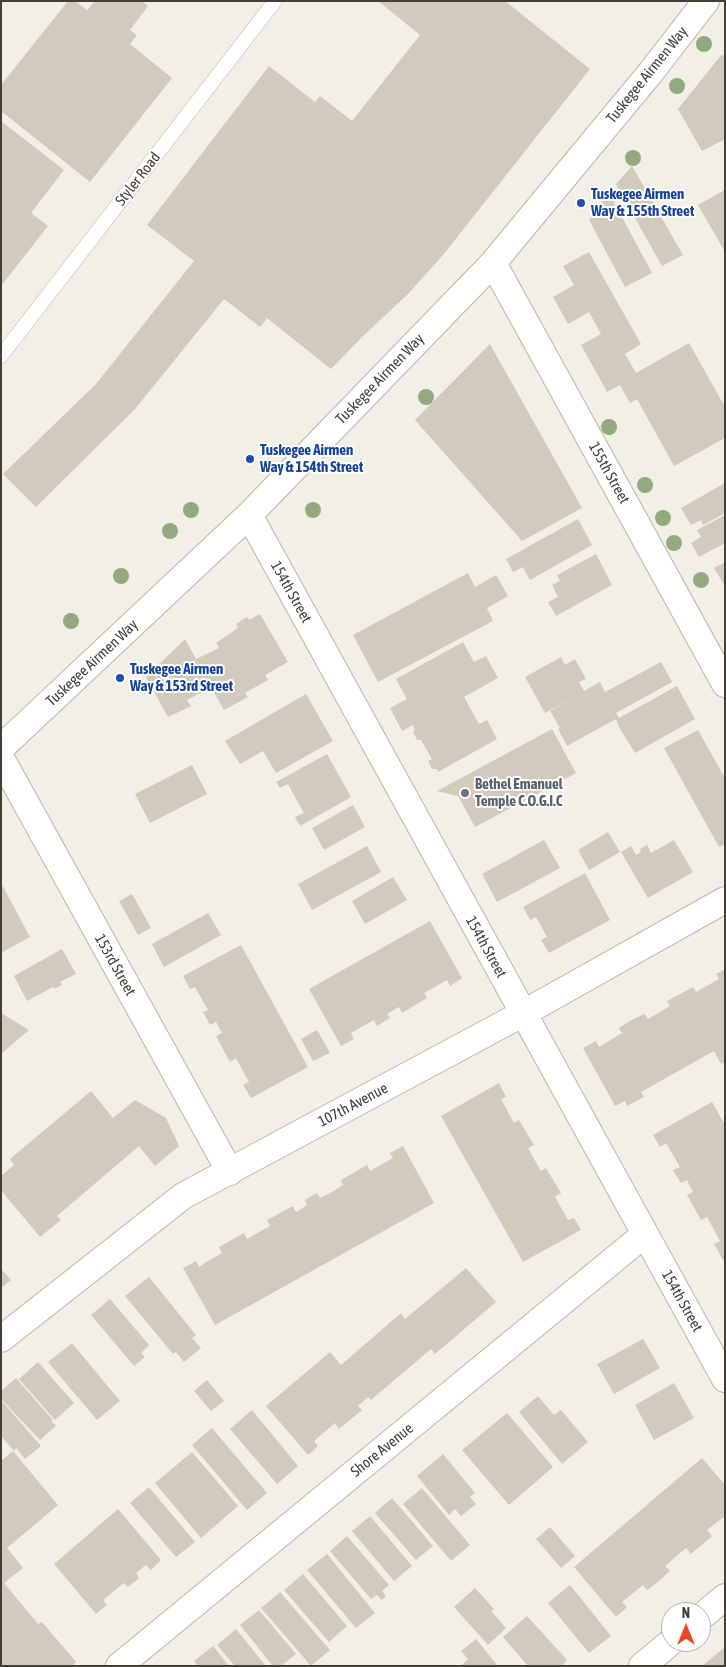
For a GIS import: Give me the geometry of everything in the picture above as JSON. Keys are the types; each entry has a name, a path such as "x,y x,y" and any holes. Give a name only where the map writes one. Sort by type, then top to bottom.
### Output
{"street":[{"name":"Tuskegee Airmen Way","path":"1,748 249,514 493,263 651,72 706,1"},
{"name":"155th Street","path":"493,263 725,684"},
{"name":"154th Street","path":"249,514 522,1014 725,1379"},
{"name":"153rd Street","path":"1,758 230,1172"},
{"name":"107th Avenue","path":"1,1339 183,1196 522,1014 725,900"},
{"name":"Shore Avenue","path":"119,1666 646,1234"},
{"path":"711,1609 725,1597"},
{"path":"642,1666 661,1650"}],"lane":[{"name":"Styler Road","path":"1,356 275,1"}],"building":[{"path":"68,1 75,1 87,10 97,1 142,1 148,6 130,30 137,35 130,44 172,78 90,182 1,111 1,85"},
{"path":"378,1 505,1 590,69 443,255 408,294 331,369 267,318 260,327 224,299 135,409 36,507 3,474 96,384 194,261 147,225 269,66 315,102 320,96 352,121 420,35"},
{"path":"722,54 725,59 725,139 702,151 678,109"},
{"path":"1,121 64,170 31,213 48,226 1,286"},
{"path":"632,166 683,255 662,266 616,184"},
{"path":"725,190 725,252 698,205"},
{"path":"609,193 652,273 625,287 589,220"},
{"path":"589,252 641,344 625,354 636,373 689,343 725,407 725,438 674,466 637,399 630,403 620,385 607,392 581,345 601,334 589,312 568,324 553,297 574,285 563,266"},
{"path":"490,344 582,508 522,541 415,420"},
{"path":"725,483 725,513 703,525 701,520 691,525 681,508"},
{"path":"725,515 725,543 699,557 691,543 701,537 697,530"},
{"path":"578,519 592,545 530,580 523,567 513,572 506,559"},
{"path":"596,554 612,585 556,616 548,602 558,597 552,585 560,581 557,575"},
{"path":"725,562 725,586 714,568"},
{"path":"468,573 475,587 496,575 508,596 487,608 493,621 378,682 353,635"},
{"path":"260,614 288,662 265,675 268,680 245,693 248,697 224,710 211,687 187,700 191,706 168,717 146,677 185,639 196,659 219,648 216,643 238,628 236,624 247,617 249,620"},
{"path":"463,642 474,662 486,656 498,678 464,697 479,724 487,720 497,739 438,772 437,769 432,769 428,761 432,759 421,740 417,740 413,732 415,730 413,725 402,731 390,708 407,699 396,679"},
{"path":"561,657 565,665 575,659 586,679 579,682 584,691 600,682 605,692 661,662 672,682 616,713 619,718 677,686 695,719 635,753 616,719 567,746 558,729 560,728 550,711 578,695 545,713 525,677"},
{"path":"306,694 333,741 276,773 263,751 240,764 225,741"},
{"path":"552,729 576,773 475,827 458,796 437,791"},
{"path":"698,730 725,778 725,844 719,847 664,748"},
{"path":"327,754 351,797 300,826 295,817 304,813 288,784 280,788 276,782"},
{"path":"192,765 207,794 150,823 135,794"},
{"path":"353,805 365,827 324,850 312,828"},
{"path":"608,832 620,852 589,870 578,850"},
{"path":"544,840 560,868 497,902 482,874"},
{"path":"674,840 693,872 648,898 621,852 631,846 636,855 641,852 640,849 647,845 651,853"},
{"path":"367,846 381,872 312,910 298,884"},
{"path":"585,873 610,920 549,953 541,940 547,937 536,917 530,920 523,907"},
{"path":"393,877 407,900 365,924 352,901"},
{"path":"1,883 30,937 1,953"},
{"path":"132,894 151,928 138,935 119,901"},
{"path":"208,913 221,935 164,967 152,944"},
{"path":"430,921 462,978 450,986 447,980 424,993 427,998 402,1013 399,1007 387,1014 390,1018 377,1026 374,1020 351,1033 354,1039 341,1046 309,989"},
{"path":"241,945 308,1067 251,1098 243,1085 249,1082 236,1058 230,1062 216,1036 222,1033 216,1022 210,1025 203,1012 208,1010 195,987 190,989 183,976"},
{"path":"62,949 76,974 60,982 62,985 54,989 53,987 27,1001 14,976"},
{"path":"725,969 725,1062 721,1064 714,1051 641,1092 644,1097 627,1106 625,1101 615,1106 583,1048 596,1041 599,1047 622,1033 619,1028 630,1021 644,1014 648,1019 670,1006 667,1001 693,987 696,992 719,979 716,974"},
{"path":"1,1013 29,1030 1,1054"},
{"path":"317,1030 330,1053 313,1061 301,1039"},
{"path":"499,1083 506,1097 501,1099 514,1123 519,1120 534,1145 528,1148 534,1159 541,1171 546,1168 561,1193 555,1197 568,1220 574,1218 581,1230 523,1262 441,1116"},
{"path":"91,1091 113,1118 135,1100 166,1118 179,1146 155,1166 139,1146 57,1216 61,1220 40,1237 1,1190 1,1176 14,1165 10,1159"},
{"path":"712,1102 725,1125 725,1263 714,1244 720,1241 707,1217 701,1220 687,1195 693,1192 687,1180 681,1183 673,1170 680,1167 666,1143 660,1147 653,1135"},
{"path":"403,1146 434,1203 215,1325 183,1268 196,1261 199,1267 222,1253 219,1247 244,1233 247,1239 270,1226 267,1220 293,1206 296,1212 307,1205 305,1200 317,1193 320,1198 332,1192 343,1185 341,1180 367,1165 370,1171 393,1158 390,1153"},
{"path":"466,1268 496,1302 435,1354 431,1349 371,1400 368,1397 358,1406 362,1410 339,1429 335,1423 314,1441 318,1446 308,1455 266,1406 330,1352 341,1365 401,1313 405,1319"},
{"path":"1,1269 11,1280 1,1288"},
{"path":"149,1277 196,1335 192,1338 201,1348 184,1362 176,1352 173,1354 125,1296"},
{"path":"110,1299 149,1345 141,1353 145,1357 134,1366 91,1315"},
{"path":"643,1339 660,1368 614,1394 597,1364"},
{"path":"72,1343 120,1401 97,1420 48,1362"},
{"path":"38,1362 74,1403 55,1420 19,1379"},
{"path":"16,1378 53,1420 51,1421 56,1426 40,1440 1,1399 1,1391"},
{"path":"207,1380 224,1401 211,1411 194,1391"},
{"path":"674,1383 694,1418 654,1440 635,1405"},
{"path":"538,1396 554,1415 561,1410 588,1442 562,1464 519,1412"},
{"path":"1,1400 41,1446 25,1459 16,1448 14,1451 1,1436"},
{"path":"252,1410 298,1466 277,1484 230,1429"},
{"path":"507,1413 553,1467 509,1505 462,1450"},
{"path":"212,1428 267,1493 247,1510 192,1445"},
{"path":"13,1451 58,1505 7,1548 23,1568 4,1583 38,1624 42,1622 76,1662 72,1666 1,1666 1,1461"},
{"path":"192,1452 238,1506 201,1538 155,1483"},
{"path":"443,1454 475,1493 470,1497 476,1504 461,1516 455,1509 449,1515 417,1476"},
{"path":"702,1458 725,1485 725,1516 707,1530 712,1536 691,1554 686,1548 665,1566 670,1571 659,1581 647,1590 643,1585 622,1602 627,1607 616,1617 574,1567"},
{"path":"149,1487 195,1542 176,1557 130,1503"},
{"path":"422,1488 470,1545 451,1561 403,1504"},
{"path":"392,1498 433,1546 416,1560 375,1513"},
{"path":"118,1509 161,1560 151,1570 146,1565 136,1573 139,1578 128,1587 124,1583 103,1600 107,1605 96,1614 54,1564"},
{"path":"370,1516 412,1566 394,1581 352,1531"},
{"path":"550,1527 575,1556 561,1568 536,1539"},
{"path":"347,1536 389,1585 382,1591 386,1596 382,1600 377,1595 371,1599 330,1551"},
{"path":"327,1554 375,1613 356,1628 307,1570"},
{"path":"303,1574 347,1626 329,1642 284,1590"},
{"path":"570,1585 611,1636 589,1653 548,1603"},
{"path":"475,1588 494,1609 491,1611 506,1628 488,1645 454,1607"},
{"path":"280,1592 330,1650 311,1666 261,1608"},
{"path":"259,1610 296,1654 281,1666 273,1666 240,1625"},
{"path":"527,1616 567,1660 563,1664 564,1666 528,1666 503,1637"},
{"path":"236,1629 266,1666 235,1666 217,1645"},
{"path":"476,1639 498,1666 461,1666 468,1659 461,1651"},
{"path":"213,1646 229,1666 198,1666 194,1661"},
{"path":"725,1647 725,1666 702,1666"}],"place":[{"name":"Tuskegee Airmen Way & 155th Street","path":"581,203"},
{"name":"Tuskegee Airmen Way & 154th Street","path":"250,459"},
{"name":"Tuskegee Airmen Way & 153rd Street","path":"120,678"},
{"name":"Bethel Emanuel Temple C.O.G.I.C","path":"465,793"}]}
